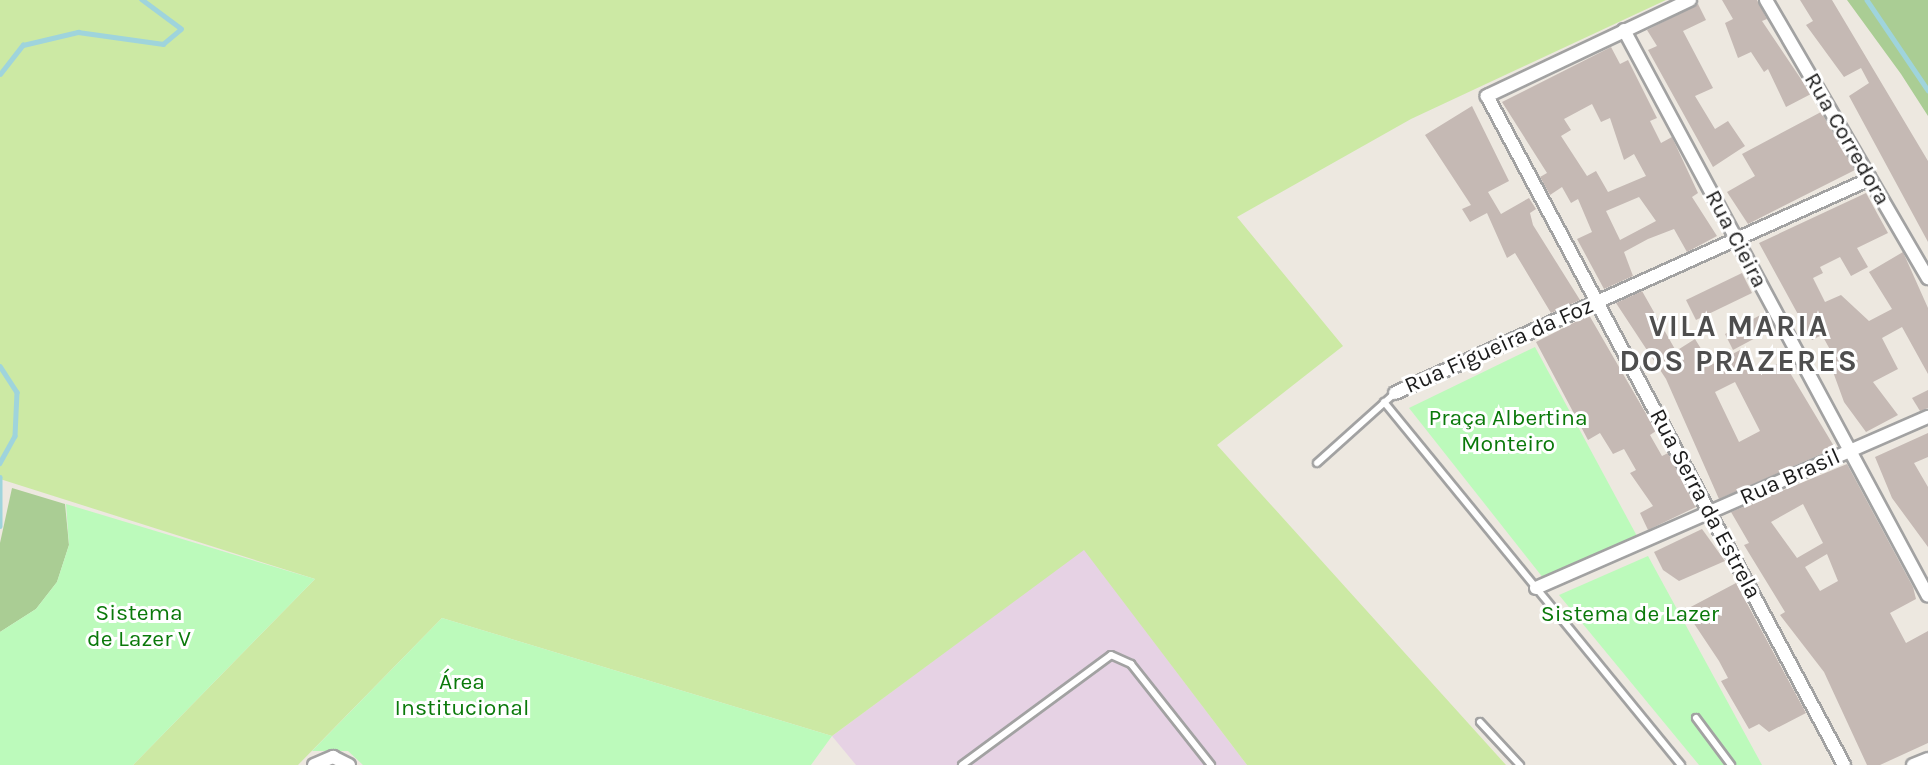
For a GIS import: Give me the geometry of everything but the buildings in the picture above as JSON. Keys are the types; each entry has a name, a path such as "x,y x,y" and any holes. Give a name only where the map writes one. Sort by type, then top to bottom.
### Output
{"street":[{"path":"1624,30 1690,0"},
{"name":"Rua Corredora","path":"1766,0 1928,278"},
{"name":"Rua Serra da Estrela","path":"1624,30 1487,96 1844,765"},
{"name":"Rua Cieira","path":"1624,30 1928,596"},
{"name":"Rua Figueira da Foz","path":"1395,393 1870,178"},
{"name":"Rua Brasil","path":"1536,588 1928,417"},
{"path":"314,765 333,757 349,765"},
{"path":"1913,765 1928,759"}],"lane":[{"name":"Rua Figueira da Foz","path":"1317,463 1395,393"},
{"path":"1384,402 1681,765"},
{"path":"962,765 1111,655 1131,664 1211,765"},
{"path":"1696,718 1731,765"},
{"path":"1480,722 1520,765"}],"shaded area":[{"path":"1084,549 1247,765 856,765 832,736"}],"green space":[{"path":"0,0 1666,0 1411,119 1237,217 1343,346 1217,445 1506,765 1247,765 1084,550 832,736 442,618 298,765 133,765 315,579 0,479"},
{"path":"1847,0 1928,0 1928,116 1901,74"},
{"name":"Praça Albertina Monteiro","path":"1535,347 1638,538 1544,579 1409,408"},
{"path":"12,488 65,504 69,545 57,582 36,609 0,632 0,543"},
{"name":"Sistema de Lazer V","path":"66,504 315,579 133,765 0,765 0,632 36,609 57,582 69,545"},
{"name":"Sistema de Lazer","path":"1648,556 1762,765 1699,765 1559,595"},
{"name":"Área Institucional","path":"442,618 832,736 811,765 363,765 348,751 312,751"}],"waterway":[{"path":"0,74 23,45 78,32 163,44 181,29 142,0"},
{"path":"1867,0 1928,90"},
{"path":"0,366 17,392 15,436 0,463"},
{"path":"0,477 0,526"}],"district":[{"name":"VILA MARIA DOS PRAZERES","path":"1739,343"}]}
